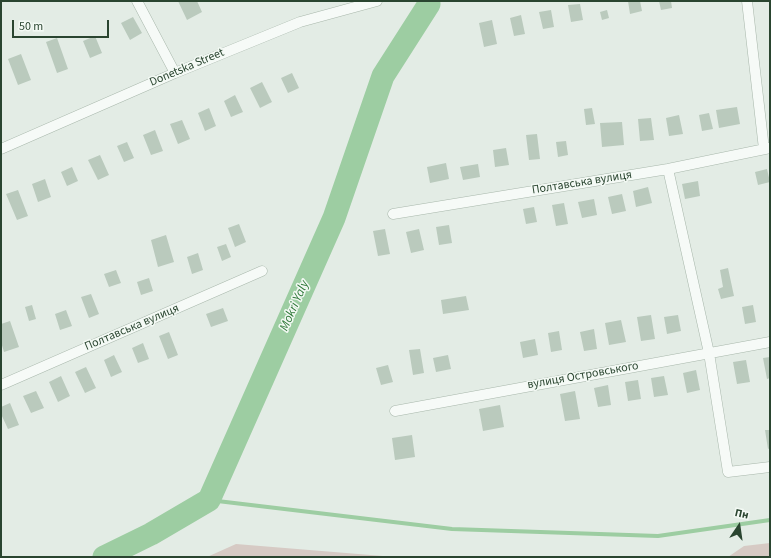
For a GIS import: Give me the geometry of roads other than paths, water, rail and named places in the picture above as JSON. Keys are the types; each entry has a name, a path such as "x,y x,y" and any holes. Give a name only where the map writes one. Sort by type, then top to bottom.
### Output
{"street":[{"path":"137,1 175,73"},
{"name":"Donetska Street","path":"1,149 175,73 300,22 377,1"},
{"path":"747,1 767,148"},
{"name":"Полтавська вулиця","path":"393,214 668,169 767,148"},
{"path":"668,169 709,353 728,472 770,466"},
{"name":"Полтавська вулиця","path":"1,385 262,271"},
{"name":"вулиця Островського","path":"395,410 770,342"}],"waterway":[{"name":"Mokri Yaly","path":"104,557 151,534 209,500 334,218 383,76 429,4"},
{"path":"209,500 452,529 658,536 770,520"}]}
